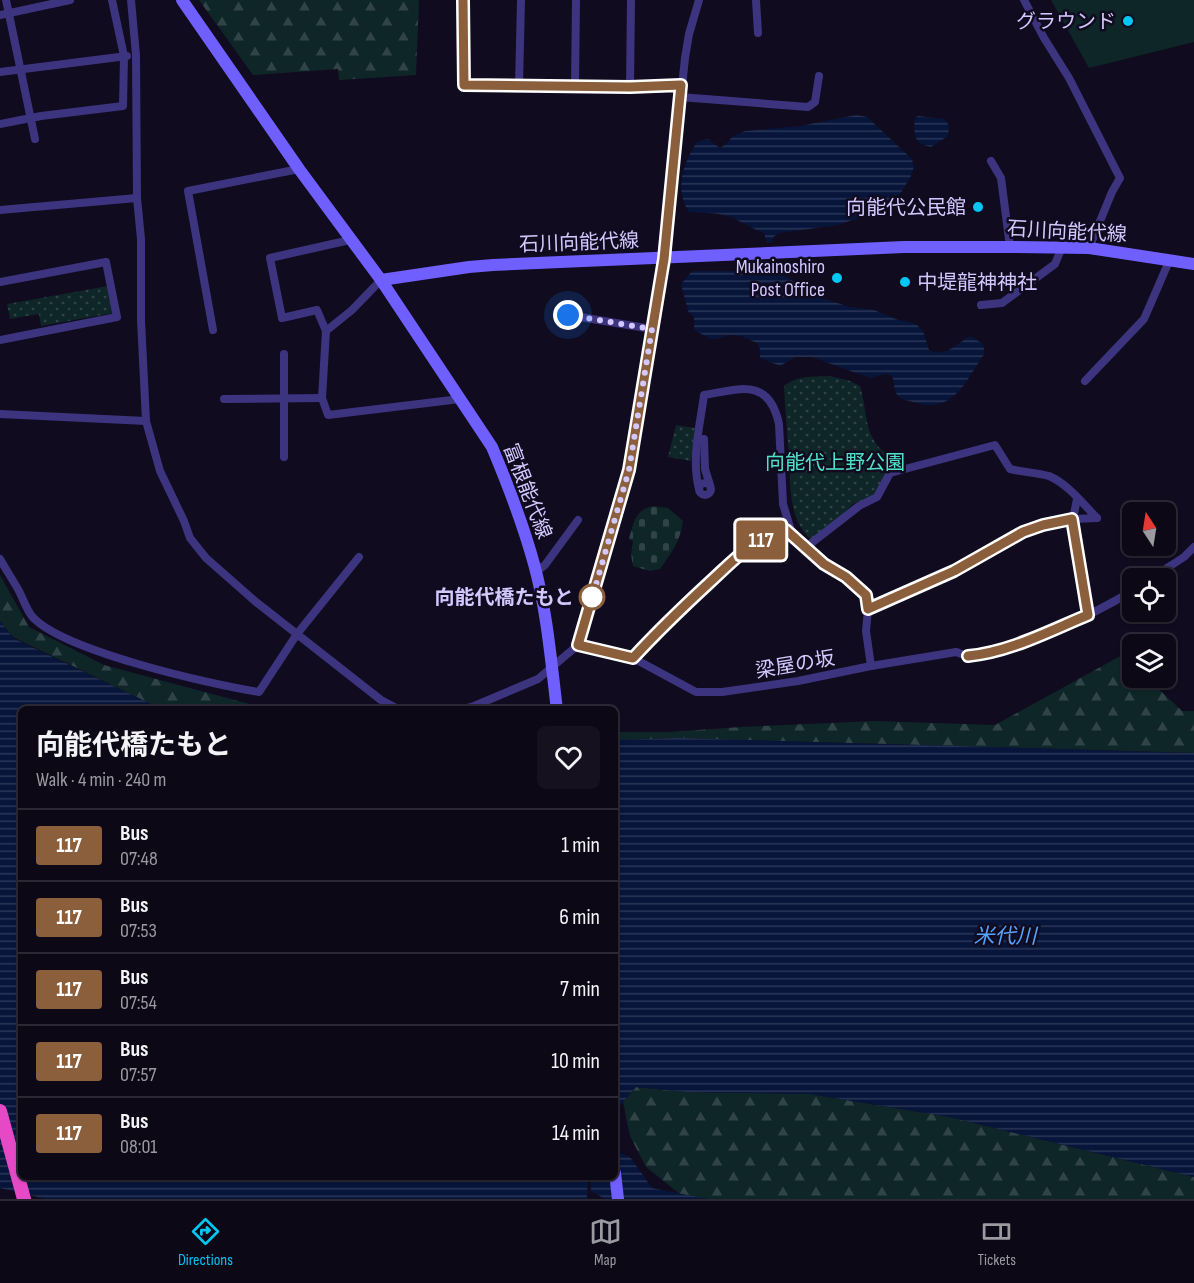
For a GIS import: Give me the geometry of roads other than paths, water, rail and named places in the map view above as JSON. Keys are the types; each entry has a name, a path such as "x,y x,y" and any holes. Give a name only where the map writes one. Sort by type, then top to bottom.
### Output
{"highway":[{"path":"0,1111 18,1177"},
{"path":"19,1180 24,1199"}],"main road":[{"path":"182,0 299,169 381,280"},
{"name":"石川向能代線","path":"381,280 470,267 904,247 1089,248 1194,264"},
{"name":"富根能代線","path":"381,280 492,447 520,520 536,572 544,611 557,706"},
{"path":"616,1180 618,1199"}],"street":[{"path":"6,0 4,13 20,68 35,139"},
{"path":"4,13 70,0"},
{"path":"0,124 123,106 124,56 112,0"},
{"path":"131,0 136,55 137,198 141,239 141,320 146,421 159,471 190,538 206,558 297,634 381,700 392,706"},
{"path":"463,0 464,85 630,87 681,85"},
{"path":"519,86 521,0"},
{"path":"575,86 576,0"},
{"path":"630,87 631,0"},
{"path":"474,706 538,679 578,645 629,470 664,259 681,85 689,34 699,0"},
{"path":"756,0 758,33"},
{"path":"1024,0 1069,78 1120,178 1089,248"},
{"path":"0,72 136,55"},
{"path":"680,97 808,107 815,102 819,76"},
{"path":"991,160 1001,178 1010,247"},
{"path":"213,330 188,190 299,169"},
{"path":"0,210 137,198"},
{"path":"350,240 270,258 282,318 317,310 326,331 322,398 328,415 460,399"},
{"path":"981,305 1002,303 1055,264 1062,247"},
{"path":"1085,381 1144,320 1170,259"},
{"path":"0,282 106,262 117,317 0,340"},
{"path":"326,331 352,310 381,280"},
{"path":"568,315 652,329"},
{"path":"284,354 284,457"},
{"path":"707,394 747,388 765,397 772,404 779,424 783,504 792,534"},
{"path":"707,394 702,448 710,485 703,483 699,489 695,460 707,394"},
{"path":"224,399 322,398"},
{"path":"0,414 146,421"},
{"path":"805,548 859,506 878,498 890,473 995,445 1010,469 1027,474 1048,476 1066,488 1097,518 1072,519 1023,532 954,571 868,609"},
{"path":"1077,499 1072,519 1088,615"},
{"path":"536,572 545,565 578,520"},
{"path":"633,658 672,617 745,550 775,532 786,530 824,564 846,577 866,595 868,609 866,631 871,666"},
{"path":"1167,568 1194,547"},
{"path":"0,559 32,616 57,635 128,660 222,686 259,692 297,634 359,557"},
{"path":"1184,557 1194,561"},
{"name":"梁屋の坂","path":"578,645 633,658 696,692 722,692 956,652 968,656 987,654 1088,615 1122,596"}],"water":[{"path":"856,115 867,117 912,159 914,167 910,178 900,194 884,209 838,225 780,233 773,237 772,242 767,243 764,233 733,218 717,214 689,212 684,204 682,177 697,142 708,139 720,148 733,136 745,131 800,126"},
{"path":"918,116 945,119 949,126 948,136 931,147 925,146 918,141 914,129 915,118"},
{"path":"775,266 778,273 812,295 850,307 874,310 917,325 923,331 929,350 946,351 970,336 983,344 985,353 958,392 950,399 930,405 908,401 897,395 892,376 886,374 870,378 812,357 795,357 780,366 760,358 757,343 741,336 728,335 711,339 694,330 694,317 688,311 681,284 692,271 751,271"},
{"path":"0,621 13,638 153,705 162,706 18,706 18,1180 588,1180 587,1199 46,1199 0,1188"},
{"name":"米代川","path":"680,738 1194,753 1194,1177 950,1117 810,1094 687,1092 636,1087 618,1108 618,740"},
{"path":"618,1152 630,1157 652,1188 708,1199 605,1199 591,1191 590,1180 618,1180"}],"place":[{"name":"グラウンド","path":"1128,21"},
{"name":"向能代公民館","path":"978,207"},
{"name":"Mukainoshiro Post Office","path":"837,278"},
{"name":"中堤龍神神社","path":"905,282"},
{"name":"向能代橋たもと","path":"592,597"}],"park label":[{"name":"向能代上野公園","path":"835,462"}]}
